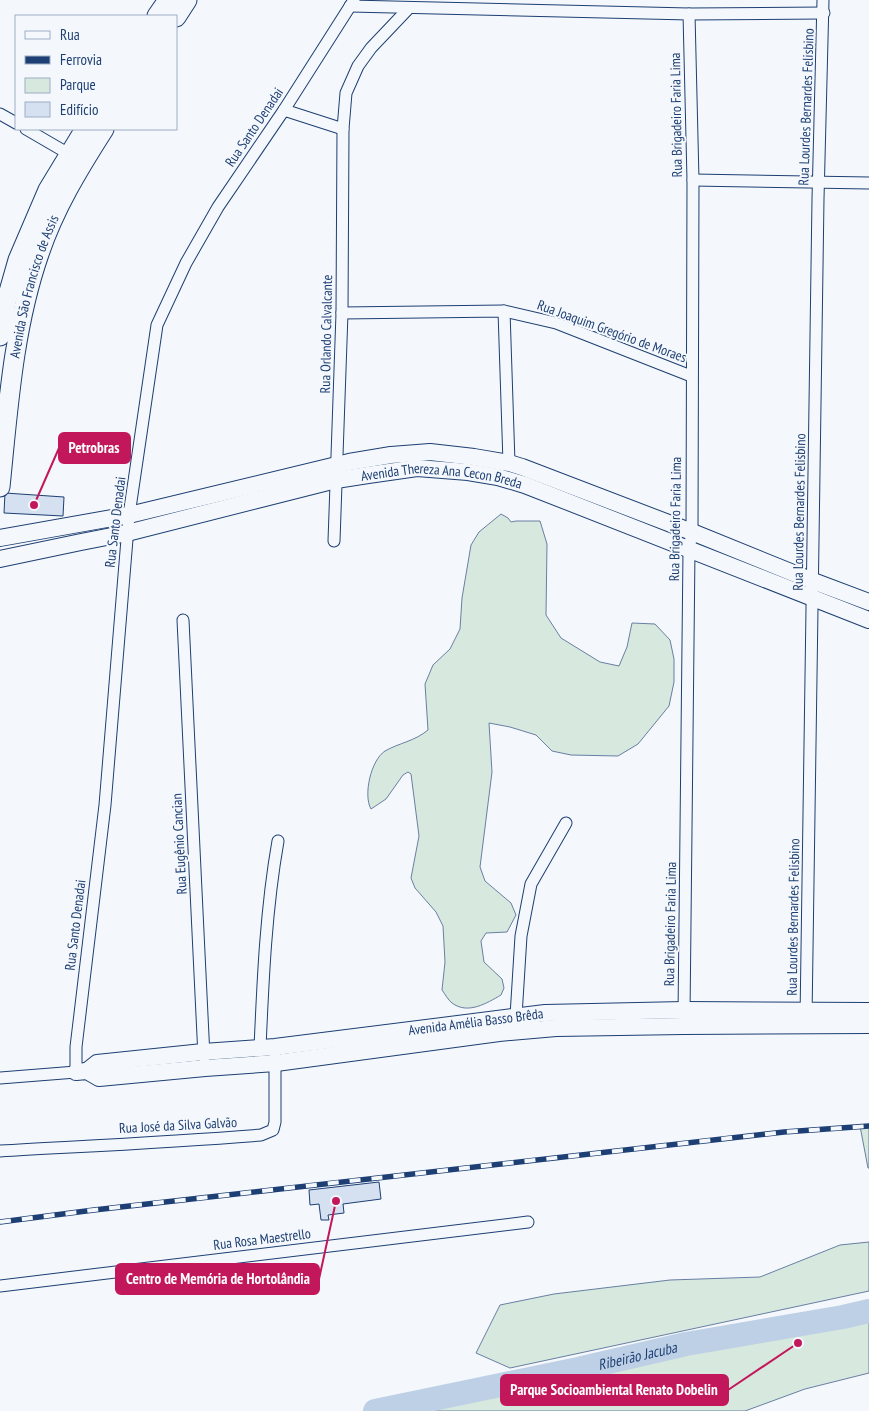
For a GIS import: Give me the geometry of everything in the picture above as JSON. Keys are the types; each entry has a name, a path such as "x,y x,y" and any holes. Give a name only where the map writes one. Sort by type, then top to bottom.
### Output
{"main road":[{"path":"158,15 168,0"},
{"path":"177,15 187,0"},
{"name":"Avenida São Francisco de Assis","path":"0,336 6,302 18,260 48,190 84,130"},
{"name":"Avenida São Francisco de Assis","path":"0,487 15,352 26,295 39,252 62,200 103,130"},
{"name":"Avenida Thereza Ana Cecon Breda","path":"0,559 127,533 336,473 391,455 430,452 474,457 522,467 869,602"},
{"name":"Avenida Thereza Ana Cecon Breda","path":"0,538 129,515 336,473 416,468 468,472 498,477 525,485 869,620"},
{"name":"Avenida Amélia Basso Brêda","path":"204,1060 270,1053 516,1016 568,1012 684,1018 806,1018 869,1011"},
{"name":"Avenida Amélia Basso Brêda","path":"81,1072 99,1078 204,1060 270,1053 684,1018"},
{"name":"Avenida Amélia Basso Brêda","path":"806,1018 869,1025"}],"street":[{"name":"Rua Lourdes Bernardes Felisbino","path":"806,1018 823,0"},
{"path":"352,3 410,8 689,14 824,13"},
{"name":"Rua Santo Denadai","path":"81,1072 76,1047 104,805 127,533 157,325 186,264 214,215 352,3"},
{"name":"Rua Orlando Calvalcante","path":"334,541 342,313 343,129 346,93 358,66 371,48 410,8"},
{"name":"Rua Brigadeiro Faria Lima","path":"684,1018 689,550 692,532 693,180 689,14"},
{"path":"284,110 343,129"},
{"path":"0,114 15,122"},
{"path":"28,130 69,154"},
{"path":"693,180 869,183"},
{"path":"504,311 508,463"},
{"name":"Rua Joaquim Gregório de Moraes","path":"342,313 504,311 556,323 692,376"},
{"name":"Rua Eugênio Cancian","path":"184,620 204,1060"},
{"path":"516,1016 521,936 531,884 566,822"},
{"path":"270,1053 264,959 278,841"},
{"name":"Rua José da Silva Galvão","path":"0,1151 156,1143 268,1134 273,1130 275,1122 270,1053"},
{"name":"Avenida Amélia Basso Brêda","path":"0,1078 81,1072"},
{"name":"Rua Rosa Maestrello","path":"0,1286 528,1222"}],"green space":[{"path":"501,514 511,522 540,521 547,544 546,615 561,638 600,662 619,666 627,647 632,623 655,624 670,640 674,659 674,682 669,706 638,744 618,756 571,755 552,751 536,735 489,723 492,772 480,867 485,881 511,903 516,915 507,932 486,933 481,941 484,962 502,979 504,988 501,995 477,1006 464,1008 452,1003 442,990 445,962 443,926 436,912 415,888 411,878 419,836 411,774 408,772 403,775 386,799 371,809 368,787 372,770 385,751 418,737 428,730 425,684 433,665 450,649 460,629 462,598 471,545 479,532"},
{"path":"860,1126 869,1126 869,1168 868,1168"},
{"path":"869,1242 869,1291 510,1368 476,1353 500,1305 554,1294 670,1280 760,1277 840,1245"},
{"path":"869,1313 869,1373 805,1389 745,1411 414,1411 461,1402 562,1377"}],"building":[{"path":"5,493 64,497 63,516 4,513"},
{"path":"379,1182 381,1199 343,1204 344,1213 328,1215 329,1220 321,1220 319,1204 310,1205 309,1190"}],"waterway":[{"name":"Ribeirão Jacuba","path":"375,1411 578,1369 686,1344 869,1311"}],"railway":[{"path":"0,1222 784,1132 869,1126"}],"place":[{"name":"Petrobras","path":"34,505"},
{"name":"Centro de Memória de Hortolândia","path":"336,1201"},
{"name":"Parque Socioambiental Renato Dobelin","path":"798,1343"}]}
